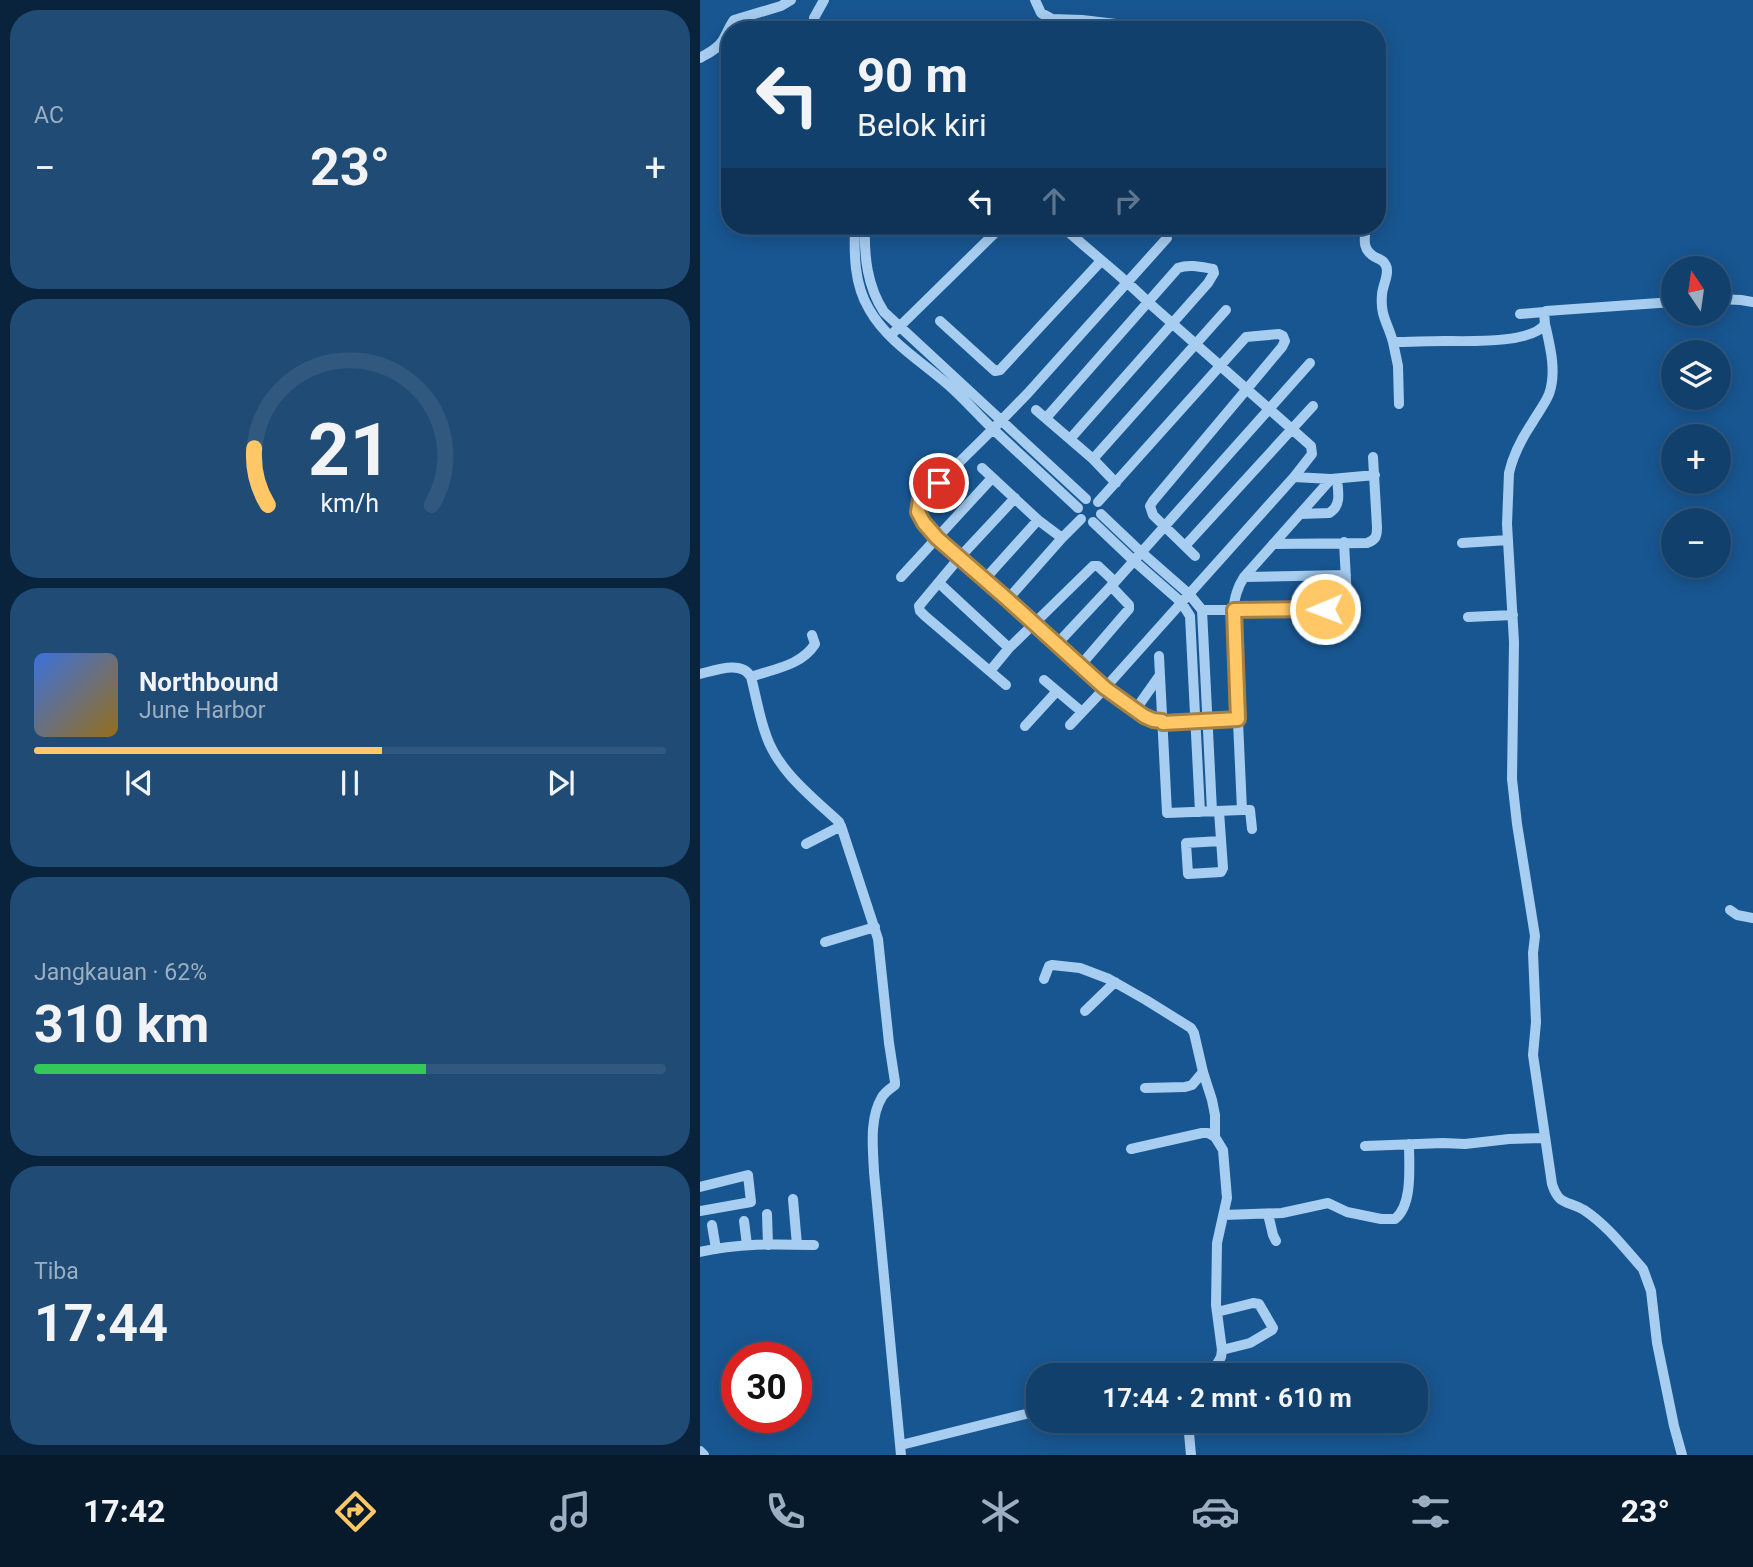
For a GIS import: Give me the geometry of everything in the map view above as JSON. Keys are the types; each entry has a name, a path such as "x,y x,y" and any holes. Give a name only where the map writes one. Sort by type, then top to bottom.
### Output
{"street":[{"path":"733,21 781,6 790,0"},
{"path":"807,21 815,0"},
{"path":"814,21 824,0"},
{"path":"1035,0 1041,13 1052,19 1090,21"},
{"path":"700,58 721,44"},
{"path":"855,235 854,253 859,285 877,321 891,337 997,425"},
{"path":"865,235 871,288 884,312 1082,509 1087,522 1098,513 1116,483 1246,337 1279,334 1283,336 1285,341 1282,347 1150,506 1153,516 1195,556"},
{"path":"891,337 993,235"},
{"path":"1070,725 1312,454 1311,446 1072,235"},
{"path":"1365,235 1366,250 1386,265 1382,316 1394,342 1399,404"},
{"path":"1167,238 1028,393 920,500 918,512 937,538 959,558 1105,688 1144,716 1163,723 1238,719"},
{"path":"940,321 995,371 1000,370 1101,261"},
{"path":"1046,418 1178,268 1192,266 1213,269 1214,274 1208,283 1070,439"},
{"path":"1731,299 1753,302"},
{"path":"1520,314 1544,318 1661,303"},
{"path":"1093,459 1226,310"},
{"path":"1394,342 1505,339 1541,329 1544,318"},
{"path":"1544,318 1553,364 1551,388 1526,431 1511,465 1507,511 1513,615 1513,789 1535,928 1533,953 1536,1022 1533,1055 1555,1195 1598,1221 1643,1269 1647,1278 1674,1426 1682,1455"},
{"path":"1056,645 1310,363"},
{"path":"1185,546 1313,406"},
{"path":"1036,410 1093,459 1116,483"},
{"path":"1273,544 1373,541 1377,536 1373,457"},
{"path":"982,468 1038,520 1062,538"},
{"path":"1294,477 1334,479 1376,475"},
{"path":"901,577 992,478"},
{"path":"1242,810 1234,610 1238,586 1334,479"},
{"path":"1300,514 1333,511 1338,503 1334,479"},
{"path":"1006,685 920,611 919,606 1014,498"},
{"path":"1007,599 1062,538 1092,499 1098,513 1137,556 1202,610 1348,614 1344,542"},
{"path":"984,580 1038,520"},
{"path":"1462,543 1508,540"},
{"path":"990,671 1034,623 1093,566 1098,566 1130,607 1080,666"},
{"path":"1244,577 1346,575"},
{"path":"939,583 1009,648"},
{"path":"1185,598 1190,617 1196,721 1210,811 1221,841"},
{"path":"1202,610 1210,811"},
{"path":"1468,617 1513,615"},
{"path":"751,677 789,665 801,658 815,644 813,635"},
{"path":"1159,656 1167,813 1250,810 1252,829"},
{"path":"700,674 722,669 741,668 748,671 766,737 773,751 790,775 841,826 875,927 895,1082 881,1100 874,1117 873,1134 901,1450 1026,1414"},
{"path":"1136,709 1160,675"},
{"path":"1044,680 1082,712"},
{"path":"1025,726 1058,691"},
{"path":"806,844 841,826"},
{"path":"1730,910 1737,915 1753,918"},
{"path":"825,942 875,927"},
{"path":"1044,979 1049,966 1055,964 1080,968 1115,982 1191,1028 1212,1100 1215,1137"},
{"path":"1085,1011 1115,982"},
{"path":"1145,1088 1185,1087 1192,1085 1203,1072"},
{"path":"1131,1149 1208,1133 1215,1137 1223,1150 1227,1198 1217,1253 1217,1312 1222,1350 1218,1363"},
{"path":"1365,1146 1465,1144 1545,1138"},
{"path":"1224,1215 1256,1212 1268,1214 1328,1203 1347,1212 1395,1219 1403,1211 1407,1199 1409,1144"},
{"path":"700,1187 748,1175 751,1202 700,1211"},
{"path":"793,1199 797,1245"},
{"path":"767,1214 768,1245"},
{"path":"1268,1214 1276,1241"},
{"path":"744,1221 747,1245"},
{"path":"712,1225 716,1249"},
{"path":"700,1252 747,1245 814,1245"},
{"path":"1217,1312 1253,1303 1259,1304 1273,1329 1250,1343 1222,1350"},
{"path":"1189,1433 1191,1455"},
{"path":"700,1451 704,1455"}],"route":[{"path":"939,483 920,500 918,512 937,538 1105,688 1153,720 1163,723 1238,719 1234,610 1325,609"}]}
